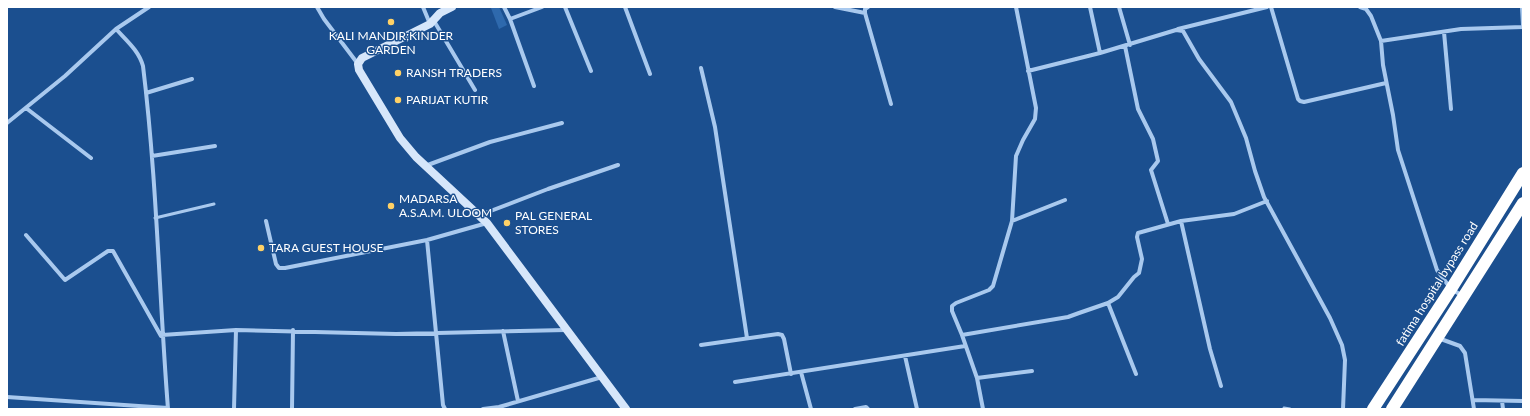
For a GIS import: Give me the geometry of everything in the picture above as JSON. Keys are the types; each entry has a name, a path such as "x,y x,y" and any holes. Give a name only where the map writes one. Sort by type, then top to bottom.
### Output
{"highway":[{"name":"fatima hospital bypass road","path":"1373,409 1451,289 1523,173"},
{"path":"1392,409 1523,203"}],"street":[{"path":"7,123 65,76 116,29 149,7"},
{"path":"317,7 324,20 358,64 359,70 400,138 416,158 487,223 603,376 626,409"},
{"path":"423,7 475,90"},
{"path":"358,64 362,58 432,22 440,13 452,7"},
{"path":"504,7 510,19 534,86"},
{"path":"510,19 542,7"},
{"path":"565,7 591,71"},
{"path":"625,7 650,74"},
{"path":"834,7 865,13"},
{"path":"868,7 865,9 865,13 891,104"},
{"path":"983,409 976,378 962,335 952,311 952,306 989,290 994,286 1012,220 1016,156 1035,119 1036,108 1016,7"},
{"path":"1090,7 1100,53"},
{"path":"1119,7 1130,45"},
{"path":"1028,71 1130,45 1176,30 1267,7"},
{"path":"1271,7 1300,101 1304,102 1386,83"},
{"path":"1360,7 1366,9 1371,16 1381,41 1383,66 1393,115 1398,150 1436,270 1451,289 1463,296"},
{"path":"1381,41 1460,29 1523,26 1522,7"},
{"path":"7,397 168,409 162,337 152,156 146,93 141,59 116,29"},
{"path":"1176,30 1183,31 1199,59 1231,102 1246,138 1255,171 1267,202 1330,318 1342,345 1345,360 1343,409"},
{"path":"1444,32 1451,109"},
{"path":"1125,46 1138,109 1154,139 1158,161 1151,170 1168,224"},
{"path":"701,68 715,127 747,338"},
{"path":"146,93 192,79"},
{"path":"26,108 91,158"},
{"path":"425,166 490,142 562,124"},
{"path":"152,156 215,146"},
{"path":"479,216 548,189 618,165"},
{"path":"1012,220 1066,200"},
{"path":"962,335 1068,317 1108,303 1118,297 1139,273 1142,259 1137,236 1138,233 1181,221 1234,214 1267,202"},
{"path":"266,220 276,264 279,268 427,240 487,223"},
{"path":"1181,221 1210,349 1221,386"},
{"path":"26,235 65,280 108,251 113,251 162,337"},
{"path":"427,240 443,405 445,409"},
{"path":"1108,303 1136,374"},
{"path":"162,337 236,330 293,330 396,334 568,330"},
{"path":"234,409 236,330"},
{"path":"292,409 293,330"},
{"path":"503,331 518,402"},
{"path":"701,345 778,334 782,335 791,374"},
{"path":"1438,338 1460,346 1466,353 1474,409"},
{"path":"735,382 965,346"},
{"path":"904,356 917,409"},
{"path":"976,378 1032,371"},
{"path":"801,372 810,409"},
{"path":"483,409 518,402 603,376"},
{"path":"1473,400 1523,401"},
{"path":"1502,401 1503,409"},
{"path":"855,409 866,407 868,409"}],"lane":[{"path":"155,218 214,204"},
{"path":"1284,408 1290,409"}],"shaded area":[{"path":"499,7 507,25 499,29 491,8"}],"place":[{"name":"KALI MANDIR;KINDER GARDEN","path":"391,22"},
{"name":"RANSH TRADERS","path":"398,73"},
{"name":"PARIJAT KUTIR","path":"398,100"},
{"name":"MADARSA A.S.A.M. ULOOM","path":"391,206"},
{"name":"PAL GENERAL STORES","path":"507,223"},
{"name":"TARA GUEST HOUSE","path":"261,248"}]}
